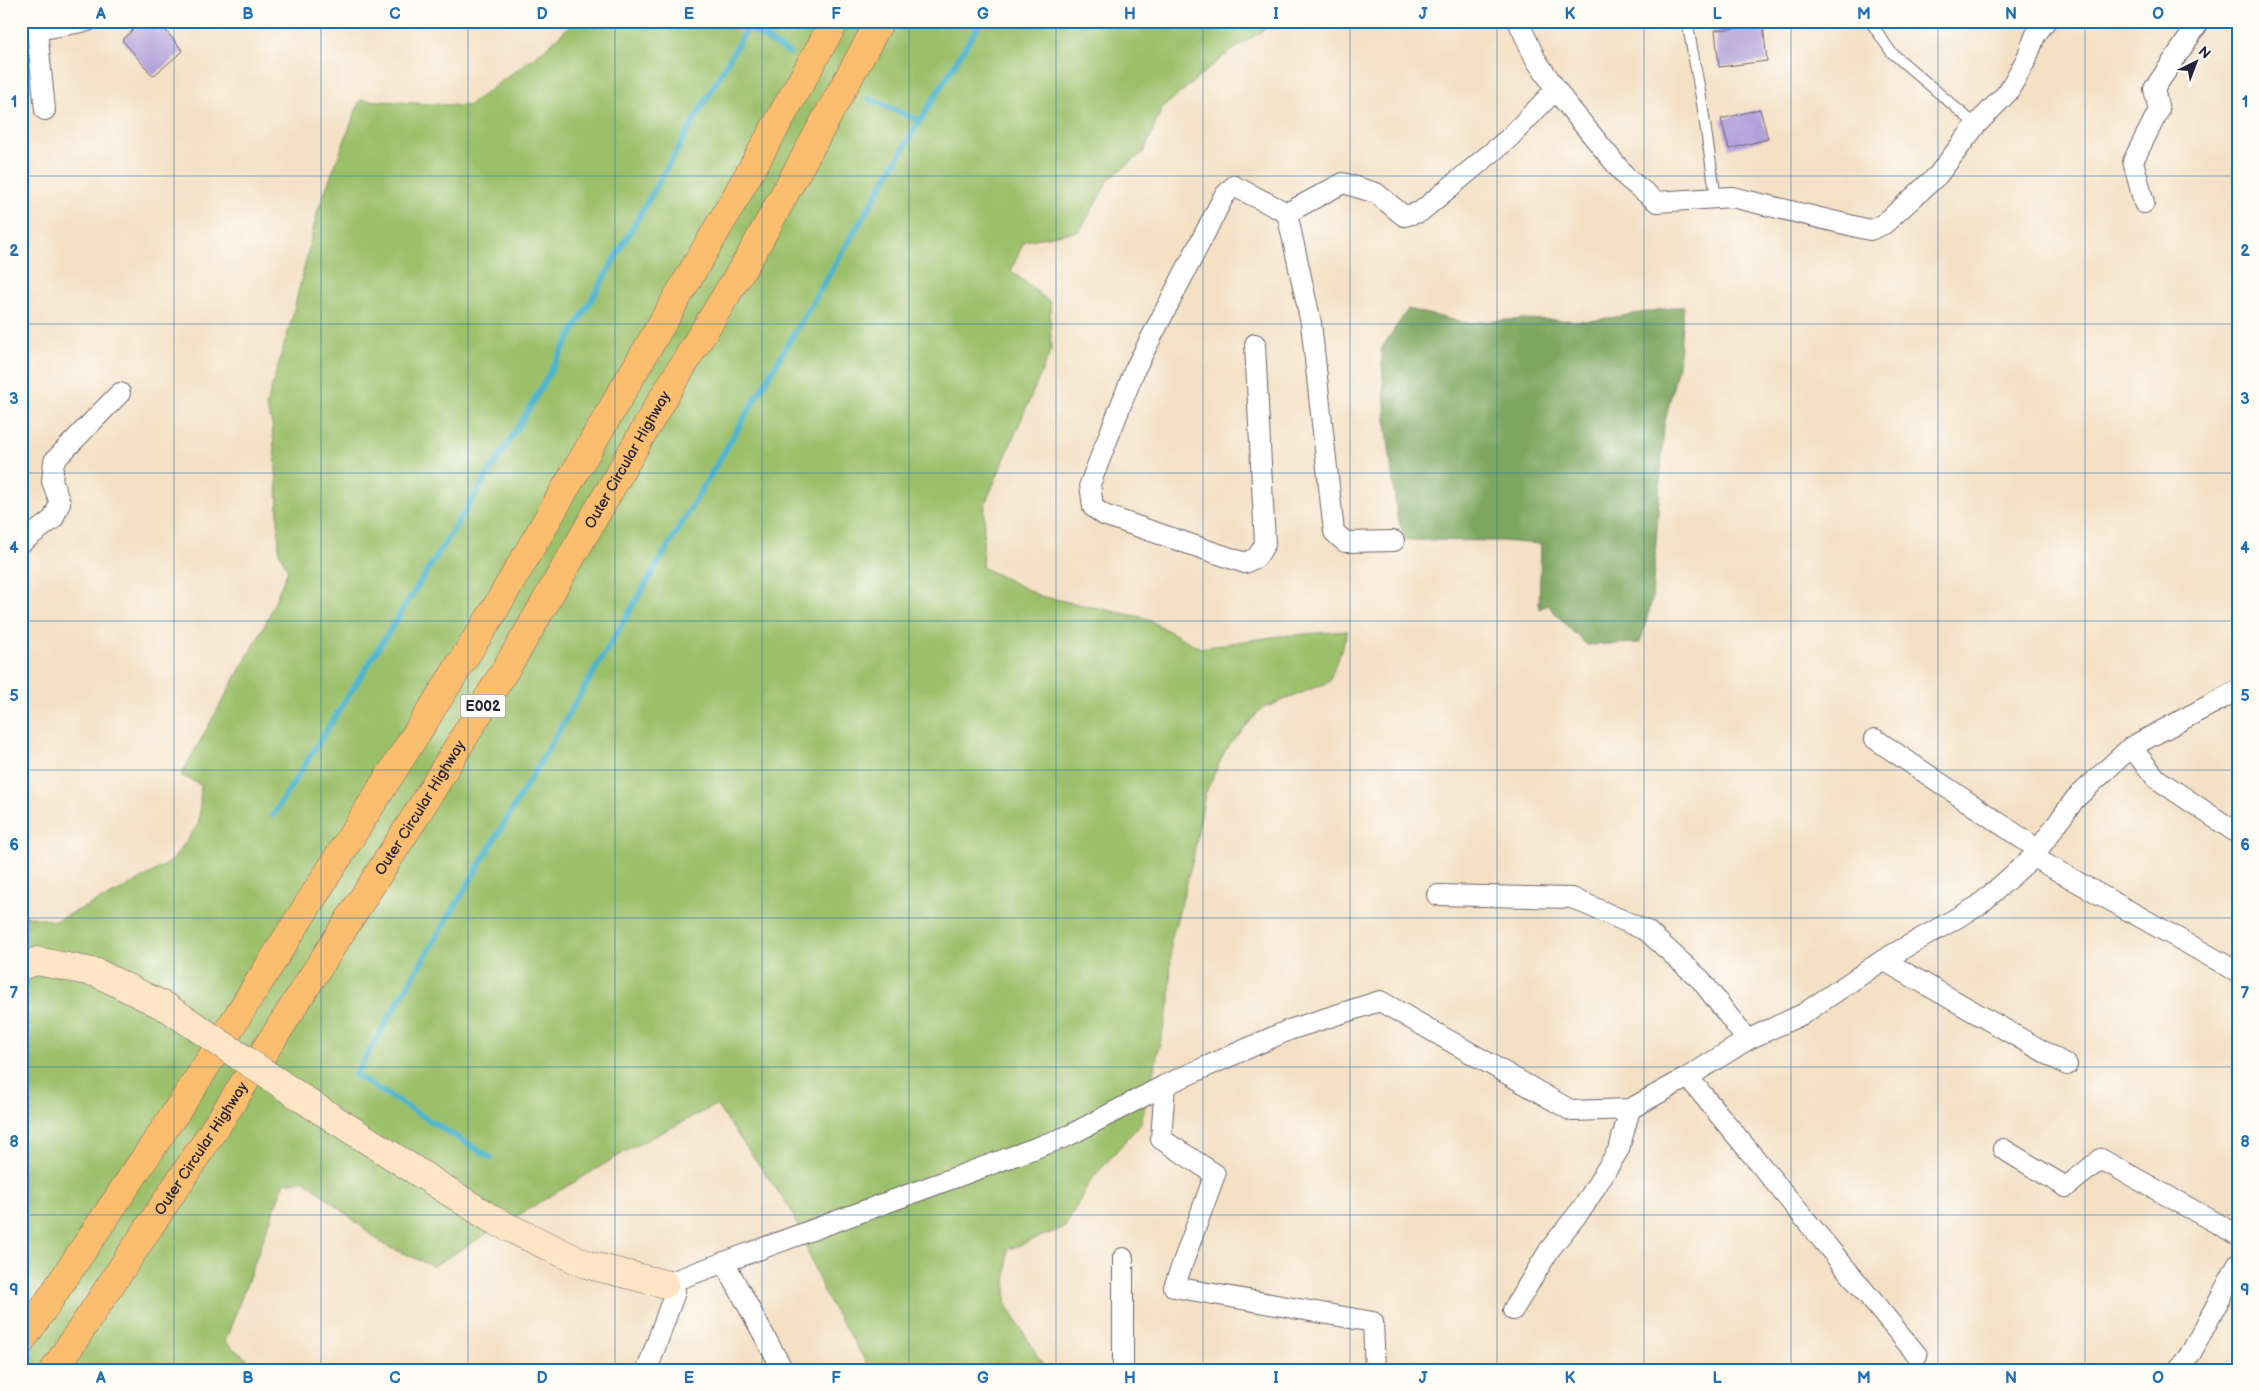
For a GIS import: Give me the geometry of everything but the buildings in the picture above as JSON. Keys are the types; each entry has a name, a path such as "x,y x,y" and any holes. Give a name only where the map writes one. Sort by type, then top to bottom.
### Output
{"highway":[{"name":"E002","path":"21,1342 192,1088 492,614 730,207 835,21"},
{"name":"Outer Circular Highway","path":"54,1370 221,1119 416,817 521,644 664,398 752,253 880,21"}],"street":[{"path":"45,110 37,30 88,21"},
{"path":"1518,21 1536,60 1556,89 1627,178 1657,202 1732,197 1870,230 1884,224 1938,175 1976,125 2008,92 2026,60 2036,34 2046,21"},
{"path":"2144,203 2133,161 2158,110 2154,89 2200,21"},
{"path":"1287,213 1343,183 1376,193 1404,216 1420,212 1508,139 1556,89"},
{"path":"1255,344 1264,544 1257,557 1245,564 1104,515 1093,507 1090,484 1135,369 1224,196 1234,186 1287,213"},
{"path":"1287,213 1311,323 1334,532 1345,542 1394,542"},
{"path":"21,543 53,519 60,503 52,481 54,461 120,392"},
{"path":"665,1284 1068,1136 1165,1085 1289,1030 1380,1002 1572,1111 1630,1109 1688,1077 1747,1040 1803,1014 1883,960 1978,906 2036,854 2075,799 2131,747 2238,690"},
{"path":"1875,739 2036,854 2234,971 2238,988"},
{"path":"2131,747 2157,779 2234,831"},
{"path":"1437,895 1572,898 1647,931 1701,980 1747,1040"},
{"path":"1883,960 2067,1065"},
{"path":"21,966 37,961 97,973 168,1008 312,1105 494,1221 585,1264 665,1284 675,1292 647,1370"},
{"path":"1688,1077 1917,1355"},
{"path":"1165,1085 1161,1139 1215,1174 1174,1286 1373,1322 1375,1370"},
{"path":"1513,1310 1550,1249 1584,1206 1619,1149 1630,1109"},
{"path":"2002,1149 2066,1187 2101,1159 2238,1235"},
{"path":"1123,1258 1123,1370"},
{"path":"724,1262 783,1370"},
{"path":"2178,1370 2191,1353 2238,1264"}],"lane":[{"path":"1687,21 1702,97 1716,198"},
{"path":"1870,21 1891,52 1976,125"}],"green space":[{"path":"575,21 1277,21 1224,56 1162,108 1144,152 1109,179 1080,231 1024,241 1011,271 1050,302 1051,350 985,504 982,567 1040,596 1145,618 1200,648 1278,636 1348,631 1329,682 1261,709 1225,751 1205,794 1192,863 1171,941 1170,1001 1141,1123 1091,1180 1065,1227 1007,1250 1006,1303 1046,1370 871,1370 826,1297 790,1208 716,1105 633,1147 433,1266 384,1245 305,1180 284,1183 225,1342 261,1370 21,1370 21,915 55,921 126,888 172,861 199,823 201,785 181,775 265,625 288,570 279,552 277,480 272,423 266,407 292,318 318,210 360,100 468,106 544,50"},
{"path":"1684,306 1678,366 1664,426 1652,600 1640,643 1587,645 1548,605 1539,609 1541,544 1500,541 1405,540 1397,516 1387,431 1381,349 1408,309 1465,323 1523,319 1590,321"}],"waterway":[{"path":"273,815 522,421 751,21"},
{"path":"491,1158 355,1075 981,21"},
{"path":"748,28 789,53"},
{"path":"869,99 920,121"}]}
